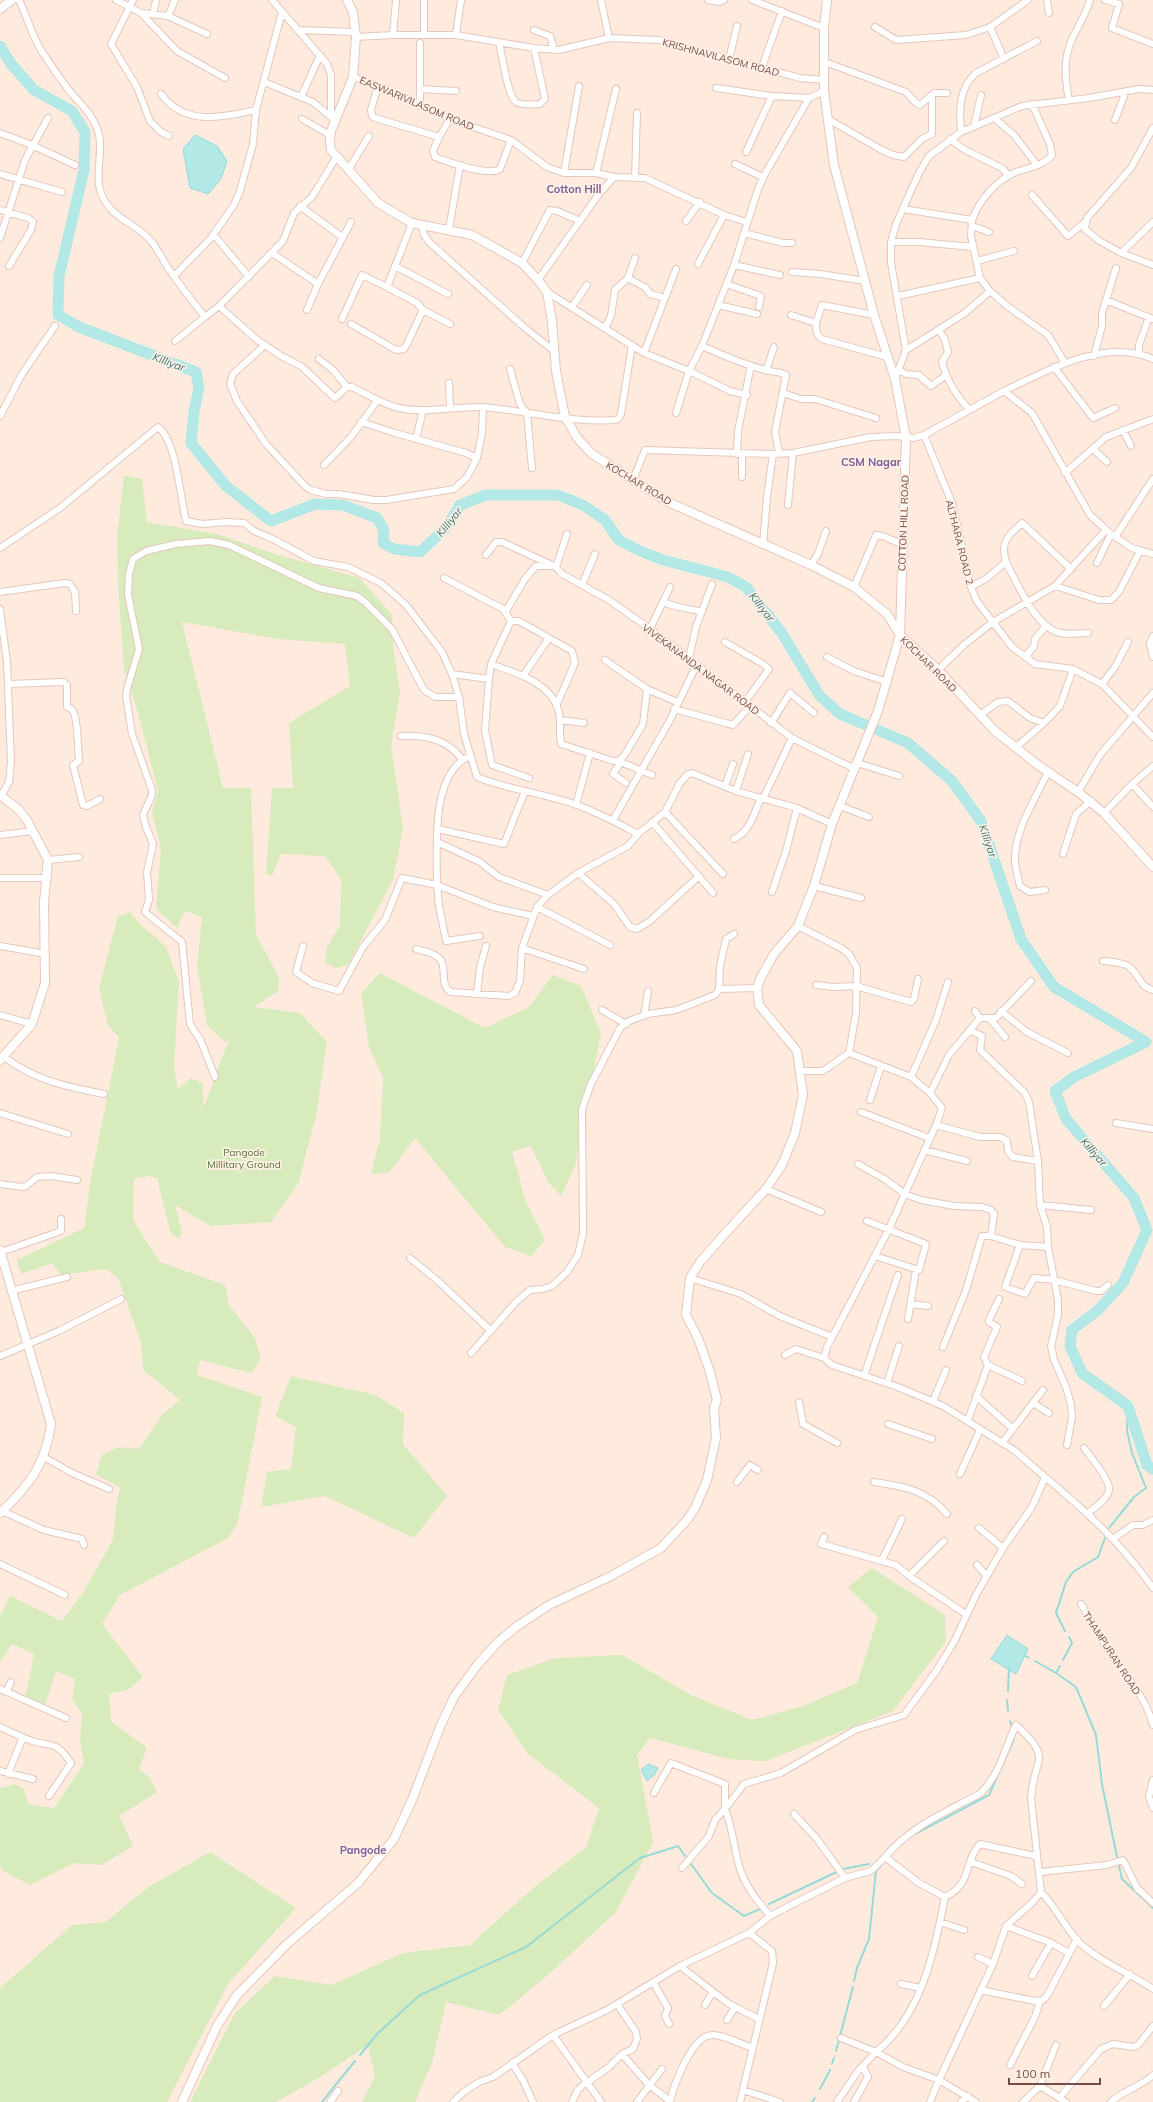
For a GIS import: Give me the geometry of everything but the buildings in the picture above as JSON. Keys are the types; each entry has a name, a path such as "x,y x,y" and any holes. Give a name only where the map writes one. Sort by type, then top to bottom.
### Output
{"main road":[{"path":"0,9 12,0"},
{"path":"330,135 333,118 353,77 356,35 353,12 346,0"},
{"name":"COTTON HILL ROAD","path":"757,988 761,977 774,954 798,926 814,886 832,824 875,718 900,635 906,438 895,379 874,315 834,165 824,91 824,28 828,0"},
{"name":"KOCHAR ROAD","path":"330,135 331,150 378,203 412,223 449,229 472,235 522,262 538,280 547,292 564,417 578,440 592,454 668,502 811,565 854,587 887,614 900,635 938,670 995,731 1015,748 1078,792 1104,813 1152,864"},
{"path":"0,796 19,810 33,831 48,860 48,878 44,902 46,954 45,983 32,1024 2,1058"},
{"path":"182,2102 217,2026 237,1995 287,1944 358,1883 394,1839 412,1800 440,1727 454,1697 478,1664 510,1632 548,1605 611,1576 661,1548 695,1508 707,1480 716,1438 714,1408 717,1400 710,1372 698,1338 686,1315 690,1278 700,1262 722,1236 766,1189 782,1165 795,1133 803,1094 797,1051 760,1004 757,988"},
{"path":"0,1251 4,1275 11,1291 51,1424 49,1445 39,1468 26,1486 1,1511"}],"street":[{"path":"19,0 28,25 41,51 56,73 96,123 100,137 98,172 101,191 105,202 113,211 152,242 174,276 205,317"},
{"path":"116,0 141,13 177,51 225,78"},
{"path":"133,0 112,44 137,87 150,121 161,132 169,136"},
{"path":"153,14 156,0"},
{"path":"168,16 175,0"},
{"path":"272,0 320,55 331,75 333,118"},
{"path":"393,35 396,0"},
{"path":"424,0 424,35"},
{"path":"456,35 461,0"},
{"path":"601,0 609,38"},
{"path":"708,0 719,2 724,0"},
{"path":"752,0 824,28"},
{"path":"875,27 896,40 966,35 990,27 1028,0"},
{"path":"1047,0 1049,13"},
{"path":"1068,100 1064,76 1064,58 1068,46 1088,9 1090,0"},
{"path":"1105,0 1119,4 1112,28 1153,44"},
{"path":"762,67 782,11"},
{"path":"174,276 214,235 234,205 240,191 251,149 256,110 282,12"},
{"path":"141,13 168,16 207,34"},
{"path":"729,58 737,26"},
{"path":"990,27 1004,59"},
{"name":"KRISHNAVILASOM ROAD","path":"298,30 356,35 456,35 554,50 575,47 609,38 659,40 808,79 824,80"},
{"path":"534,30 550,36 554,50"},
{"path":"961,132 960,106 968,80 976,73 1037,41"},
{"path":"499,42 510,89 514,100 519,103 540,104 544,99 534,48"},
{"path":"420,43 420,106"},
{"path":"301,97 320,55"},
{"path":"825,62 906,92 916,103 920,105 932,95 947,93"},
{"name":"EASWARIVILASOM ROAD","path":"353,77 378,86 450,119 510,140 547,167 564,172 596,173 614,177 645,178 700,202 724,215 747,222"},
{"path":"264,82 312,102 333,118"},
{"path":"378,86 371,110 372,116 403,127 439,137"},
{"path":"564,172 579,86"},
{"path":"716,88 772,96 809,98 824,91"},
{"path":"420,89 456,91"},
{"path":"895,379 906,350 898,296 891,263 890,242 896,224 923,164 933,152 961,132 994,118 1008,110 1032,104 1139,89 1153,90"},
{"path":"596,173 616,90"},
{"path":"1115,120 1126,91"},
{"path":"160,94 174,108 200,117 226,117 256,110"},
{"path":"828,119 880,149 893,155 904,157 922,140 932,134 932,95"},
{"path":"974,127 981,95"},
{"path":"746,152 772,96"},
{"path":"676,413 689,371 702,346 734,265 763,177 809,98"},
{"path":"1032,104 1052,151 1049,158 1036,166 1009,176 995,185 981,203 972,223 973,246 980,278 990,291 1020,317 1039,327 1048,335 1065,363"},
{"path":"635,177 637,113"},
{"path":"0,238 10,212 19,178 32,144 48,118"},
{"path":"994,118 1014,135 1036,166"},
{"path":"302,119 330,135"},
{"path":"450,119 439,137 433,151 433,155 460,166 496,171 500,169 510,140"},
{"path":"1032,195 1068,236 1084,223 1130,168 1153,128"},
{"path":"0,133 32,144 75,165"},
{"path":"348,170 369,136"},
{"path":"950,139 965,150 1002,168 1009,176"},
{"path":"175,341 219,306 283,242 291,218 300,206 312,196 337,156"},
{"path":"735,164 763,177"},
{"path":"449,229 460,166"},
{"path":"0,174 19,178 62,192"},
{"path":"538,280 598,194 614,177"},
{"path":"686,221 700,202"},
{"path":"300,206 342,238"},
{"path":"903,209 972,223 989,232"},
{"path":"0,210 28,218 33,222 31,230 9,266"},
{"path":"522,262 550,210 557,211 580,221"},
{"path":"698,264 724,215"},
{"path":"307,310 318,284 351,222"},
{"path":"1121,253 1153,222"},
{"path":"387,287 412,223"},
{"path":"1084,223 1084,229 1098,240 1121,253 1153,265"},
{"path":"422,225 424,235 430,243 525,328 554,351"},
{"path":"744,232 775,241 792,243"},
{"path":"214,235 249,277"},
{"path":"890,242 919,242 953,246 973,246"},
{"path":"977,261 1014,251"},
{"path":"272,254 318,284"},
{"path":"605,328 611,316 615,290 628,278 635,258"},
{"path":"734,265 780,275"},
{"path":"395,266 448,294"},
{"path":"1094,356 1102,326 1102,313 1116,268"},
{"path":"644,353 676,269"},
{"path":"792,272 820,274 865,281"},
{"path":"342,319 362,274 417,303 423,310 450,324"},
{"path":"628,278 646,288 650,294 665,298"},
{"path":"898,296 980,278"},
{"path":"726,284 761,296 759,307"},
{"path":"572,307 587,285"},
{"path":"906,350 965,312 990,291"},
{"path":"547,292 644,353 689,371 730,391 747,395"},
{"path":"1106,300 1151,318 1139,345 1139,353"},
{"path":"718,305 757,314"},
{"path":"874,315 822,305 816,323 816,330 819,337 822,339 887,357"},
{"path":"219,306 241,327 265,345 281,356 301,366 334,398 347,387 352,387 377,401 412,410 450,407 483,408 564,417 612,420 619,418 632,345"},
{"path":"351,324 392,348 399,350 404,349 407,344 423,310"},
{"path":"791,315 816,323"},
{"path":"0,416 22,374 55,326"},
{"path":"939,330 945,340 948,352 942,362 945,376 958,398 970,410"},
{"path":"265,345 233,374 230,384 238,401 266,444 306,487 312,490 326,494 339,494 374,500 454,489 468,477 477,458 482,433 483,408"},
{"path":"702,346 729,359 766,371 778,371 786,375 775,432 776,454 767,497 763,545"},
{"path":"766,371 774,347"},
{"path":"633,480 645,450 776,454 793,453 871,437 896,436 906,438 924,436 1004,391 1065,363 1112,352 1139,353 1153,359"},
{"path":"319,359 333,370 347,387"},
{"path":"742,477 739,424 747,395 751,365"},
{"path":"1054,367 1094,418 1114,408"},
{"path":"510,369 520,404 527,413 532,468"},
{"path":"899,370 906,374 919,375 930,386 945,376"},
{"path":"449,383 450,407"},
{"path":"1004,391 1032,413 1090,515 1132,548 1153,554"},
{"path":"783,393 801,399 815,399 876,418"},
{"path":"324,464 351,437 377,401"},
{"path":"416,439 424,410"},
{"path":"1065,473 1106,437 1153,419"},
{"path":"361,422 466,453 477,458"},
{"path":"0,548 60,508 158,427 164,432 176,468 186,521 203,524 226,522 244,523 254,531 275,540 314,561 348,567 381,583 406,605 442,652 452,674 459,697 463,728 477,777 495,785 525,791 576,805 613,820 638,834"},
{"path":"1123,430 1131,446"},
{"name":"ALTHARA ROAD 2","path":"924,436 954,508 971,587 976,600 1012,647 1035,664 1073,669 1102,684 1153,737"},
{"path":"1093,449 1107,462"},
{"path":"788,505 793,453"},
{"path":"938,670 993,622 1055,586 1071,569 1111,533 1153,479"},
{"path":"1071,569 1022,523 1005,542 1003,552 1006,562 1028,602 1046,626 1058,633 1088,633"},
{"path":"811,565 818,554 826,531"},
{"path":"1097,563 1111,533"},
{"path":"506,611 525,579 536,566 557,564 567,534"},
{"path":"854,587 876,535 883,536 903,545"},
{"path":"215,1077 201,1041 190,1024 182,942 145,912 148,900 147,872 153,844 143,820 143,815 152,795 152,790 132,734 126,696 127,688 139,650 128,595 129,574 133,559 146,551 176,544 210,541 229,545 319,588 357,596 392,629 424,690 435,697 459,697"},
{"name":"VIVEKANANDA NAGAR ROAD","path":"486,555 496,542 502,542 557,564 562,574 609,600 650,629 792,738 856,766 899,776"},
{"path":"1055,586 1099,600 1111,600 1119,592 1140,551"},
{"path":"582,585 595,554"},
{"path":"971,587 987,578 1006,562"},
{"path":"444,578 500,607 506,611 511,621"},
{"path":"0,592 65,583 70,584 75,592 76,611"},
{"path":"689,658 702,612 712,584"},
{"path":"650,629 670,587"},
{"path":"664,602 676,608 683,606 702,612"},
{"path":"0,609 1,636 8,684 11,773 0,796"},
{"path":"511,621 518,621 572,651 575,663 557,704"},
{"path":"511,621 491,664 488,679 485,730 492,765 529,778"},
{"path":"1025,657 1034,646 1035,639 1046,626"},
{"path":"1153,636 1150,643 1153,657"},
{"path":"523,676 549,638"},
{"path":"674,709 733,725 769,669 725,642"},
{"path":"1102,684 1115,667 1128,642"},
{"path":"827,657 854,671 887,682"},
{"path":"606,660 647,689 677,702"},
{"path":"491,664 523,676 546,690 557,704 560,720 561,744 620,762 652,776"},
{"path":"613,820 641,771 697,664"},
{"path":"1015,748 1044,723 1060,706 1073,669"},
{"path":"452,674 488,679"},
{"path":"8,684 64,682 68,685 67,707 73,710 76,717 75,723 78,743 79,762 73,765 83,805 87,806 100,799"},
{"path":"626,783 613,774 643,724 647,689"},
{"path":"771,723 790,693 814,713"},
{"path":"1078,792 1100,755 1153,693"},
{"path":"980,715 998,702 1008,701 1030,718 1044,723"},
{"path":"560,720 584,723"},
{"path":"401,736 442,741 454,748 462,759"},
{"path":"734,839 742,836 746,830 792,738"},
{"path":"576,805 590,753"},
{"path":"736,791 748,754"},
{"path":"470,756 462,759 450,773 444,788 438,828 437,885 439,906 446,941 480,936"},
{"path":"725,786 733,764"},
{"path":"1104,813 1132,784 1153,766"},
{"path":"1045,890 1030,892 1020,886 1015,862 1016,845 1048,772"},
{"path":"416,949 439,958 442,963 447,990 451,992 509,996 515,993 520,981 522,948 532,916 537,907 548,895 578,873 628,846 638,834 665,812 680,783 687,775 692,773 736,791 797,808 832,824"},
{"path":"1132,784 1153,808"},
{"path":"438,828 504,844 525,791"},
{"path":"1063,854 1076,814 1091,802"},
{"path":"840,806 869,817"},
{"path":"772,892 786,851 797,808"},
{"path":"665,812 723,874"},
{"path":"652,822 713,893"},
{"path":"0,835 33,831"},
{"path":"437,842 480,862 499,877 548,895"},
{"path":"48,860 79,857"},
{"path":"578,873 614,904 630,927 637,929 650,921 699,876"},
{"path":"0,878 48,878"},
{"path":"303,946 296,972 312,983 339,991 363,947 385,920 402,878 437,885 493,907 532,916"},
{"path":"814,886 861,898"},
{"path":"537,907 610,945"},
{"path":"798,926 849,954 857,968 856,1013 849,1053 823,1070 800,1071"},
{"path":"471,1353 522,1296 535,1289 543,1289 552,1286 567,1272 578,1255 583,1233 582,1109 591,1084 620,1028 644,1016 676,1010 715,996 719,989 720,966 726,939 734,934"},
{"path":"0,946 46,954"},
{"path":"478,994 480,967 486,946"},
{"path":"522,948 584,969"},
{"path":"1103,961 1129,967 1136,972 1143,985 1153,990"},
{"path":"816,984 833,987 856,986 911,1002 914,999 918,979"},
{"path":"975,1011 980,1018 991,1020 996,1018 1031,981"},
{"path":"910,1077 936,1020 948,982"},
{"path":"719,989 757,988"},
{"path":"644,1016 648,991"},
{"path":"602,1010 626,1024"},
{"path":"1001,1011 1027,1032 1068,1053"},
{"path":"0,1014 32,1024"},
{"path":"930,1093 949,1055 980,1018"},
{"path":"991,1020 1005,1037"},
{"path":"969,1030 982,1036 980,1050 1025,1093 1030,1102 1038,1161 1040,1205 1047,1227 1048,1246 1058,1300 1058,1315 1051,1346 1054,1360 1066,1387 1071,1405 1072,1417 1067,1444"},
{"path":"824,1358 832,1337 888,1231 936,1125 942,1108 930,1093 910,1077 849,1053"},
{"path":"2,1058 20,1069 45,1080 104,1094"},
{"path":"870,1100 881,1066"},
{"path":"861,1112 929,1138"},
{"path":"0,1113 68,1134"},
{"path":"1116,1123 1153,1129"},
{"path":"936,1125 980,1137 1002,1137 1007,1141 1008,1151 1013,1157 1038,1161"},
{"path":"924,1150 967,1160"},
{"path":"858,1164 886,1180 905,1194 954,1206 982,1207 991,1210 995,1218 991,1236"},
{"path":"0,1184 26,1186 37,1178 51,1176 77,1180"},
{"path":"766,1189 821,1212"},
{"path":"1040,1205 1091,1210"},
{"path":"0,1251 61,1231 60,1220"},
{"path":"867,1221 888,1231 921,1240 926,1244 919,1270 916,1270 908,1319"},
{"path":"943,1347 966,1290 982,1236 991,1236 1020,1245 1048,1246"},
{"path":"1020,1245 1005,1287 1025,1294 1034,1278 1054,1280 1096,1291 1101,1291 1108,1285"},
{"path":"875,1256 916,1270"},
{"path":"410,1258 438,1281 491,1331"},
{"path":"864,1376 898,1275"},
{"path":"11,1291 67,1277"},
{"path":"690,1278 741,1294 780,1316 832,1337"},
{"path":"0,1356 28,1345 121,1299"},
{"path":"999,1299 989,1320 989,1322 997,1327 984,1357 988,1365 1022,1381"},
{"path":"911,1304 928,1306"},
{"path":"887,1383 899,1346"},
{"path":"785,1355 796,1349 824,1358 832,1365 887,1383 933,1401 968,1420 980,1430 1014,1450 1088,1513 1132,1559 1153,1588"},
{"path":"968,1420 988,1365"},
{"path":"933,1401 946,1370"},
{"path":"1002,1443 1043,1390"},
{"path":"976,1396 1013,1429"},
{"path":"799,1402 803,1424 837,1443"},
{"path":"1033,1403 1049,1414"},
{"path":"888,1424 932,1439"},
{"path":"960,1474 980,1430"},
{"path":"1084,1448 1108,1483 1109,1490 1107,1495 1088,1513"},
{"path":"44,1457 72,1473 109,1489"},
{"path":"737,1482 750,1465 758,1470"},
{"path":"682,1868 709,1836 715,1820 744,1784 781,1773 855,1730 904,1715 936,1670 1003,1548 1032,1507 1045,1477"},
{"path":"874,1482 906,1487 923,1493 938,1503 947,1514"},
{"path":"1,1511 44,1530 82,1539 84,1545"},
{"path":"882,1560 902,1518"},
{"path":"1113,1539 1133,1525 1143,1525 1153,1520"},
{"path":"979,1528 1003,1548"},
{"path":"824,1537 821,1544 896,1565 908,1576 967,1615"},
{"path":"908,1576 944,1541"},
{"path":"0,1564 65,1595"},
{"path":"977,1566 987,1576"},
{"name":"THAMPURAN ROAD","path":"1080,1604 1110,1653 1137,1690 1149,1711 1153,1725"},
{"path":"11,1682 3,1690 66,1718"},
{"path":"453,2102 478,2082 493,2077 553,2035 617,2004 680,1966 749,1933 770,1916 845,1878 872,1871 898,1842 912,1831 984,1790 994,1777 1016,1725 1034,1742 1039,1751 1039,1761 1031,1787 1030,1798 1036,1856 1040,1872 1041,1892 1033,1902 1006,1926 993,1964 930,2102"},
{"path":"0,1727 23,1737 55,1745 62,1751 71,1763 49,1796"},
{"path":"8,1774 23,1737"},
{"path":"654,1793 671,1763 725,1784 725,1809 730,1822 740,1870 750,1891 770,1916"},
{"path":"0,1771 33,1779"},
{"path":"1153,1780 1149,1798 1153,1808"},
{"path":"794,1814 817,1839 845,1878"},
{"path":"945,1897 955,1892 966,1876 977,1847 984,1843 1036,1856"},
{"path":"885,1857 919,1883 945,1897"},
{"path":"1040,1872 1107,1865 1123,1860 1137,1888 1153,1903"},
{"path":"971,1862 1011,1876 1022,1884"},
{"path":"1041,1892 1050,1901 1077,1939 1100,1957 1130,1974 1153,1990"},
{"path":"836,2102 841,2093 862,2066 896,2032 907,2016 933,1955 945,1897"},
{"path":"940,1922 964,1930"},
{"path":"1006,1926 1051,1943 1069,1953"},
{"path":"740,2102 759,2019 774,1963 774,1954 749,1933"},
{"path":"1010,2065 1035,2017 1040,2001 1047,1996 1077,1939"},
{"path":"1032,1976 1051,1943"},
{"path":"978,1957 993,1964"},
{"path":"680,1966 735,2007 759,2019"},
{"path":"1104,2006 1130,1974"},
{"path":"652,1982 668,2008 665,2016 669,2024"},
{"path":"901,1984 920,1988"},
{"path":"980,1990 1040,2001"},
{"path":"705,2005 713,1992"},
{"path":"572,2102 580,2086 609,2067 622,2054 632,2049 638,2036 617,2004"},
{"path":"727,2020 735,2007"},
{"path":"1060,2097 1100,2049 1113,2044 1134,2047 1138,2045 1153,2026"},
{"path":"553,2035 601,2102"},
{"path":"622,2054 649,2085 671,2102 682,2069 700,2040 710,2035 718,2035 753,2048"},
{"path":"842,2038 876,2052 902,2066 939,2080 976,2102"},
{"path":"1024,2102 1040,2086 1056,2045"},
{"path":"512,2063 523,2080 533,2102"},
{"path":"854,2102 868,2077 862,2066"},
{"path":"637,2102 662,2069"},
{"path":"1111,2102 1124,2093 1146,2082 1153,2075"},
{"path":"1040,2086 1066,2102"},
{"path":"330,2102 338,2090"},
{"path":"743,2090 780,2102"},
{"path":"961,2102 968,2096"}],"green space":[{"name":"Pangode Millitary Ground","path":"124,475 142,479 147,522 217,534 275,554 360,578 392,615 393,645 400,692 391,744 403,828 393,880 348,965 336,968 325,962 327,947 340,925 341,880 325,856 281,854 272,876 266,874 272,788 293,788 289,723 350,686 345,644 278,639 182,622 223,788 251,788 256,935 279,977 278,991 254,1007 300,1013 327,1042 316,1116 298,1184 271,1222 211,1226 175,1205 182,1233 179,1239 171,1234 157,1178 148,1176 134,1179 133,1220 160,1262 225,1285 229,1305 255,1338 261,1358 251,1373 200,1360 197,1375 262,1397 238,1522 228,1538 120,1595 102,1624 143,1677 128,1690 109,1694 111,1721 147,1748 139,1769 149,1777 157,1792 119,1816 133,1846 102,1865 74,1863 30,1885 3,1871 0,1867 0,1788 15,1784 24,1789 28,1804 54,1808 84,1763 80,1742 82,1713 72,1700 75,1679 56,1671 44,1708 25,1700 34,1654 12,1644 0,1663 0,1616 10,1596 62,1621 82,1594 113,1540 116,1506 120,1488 96,1474 102,1455 118,1447 139,1449 163,1414 180,1400 143,1370 141,1343 118,1278 105,1269 61,1275 52,1263 21,1274 17,1260 84,1228 91,1178 119,1038 108,1025 99,988 118,916 130,912 140,924 166,947 179,982 174,1067 178,1089 191,1078 203,1083 203,1104 200,1112 233,1035 226,1043 207,1025 197,966 202,917 185,911 177,928 156,908 161,848 152,813 158,791 138,713 124,669 118,584 117,537"},
{"path":"380,973 485,1028 529,1007 553,975 581,986 601,1033 575,1166 561,1196 548,1182 531,1146 512,1152 526,1202 545,1240 531,1256 505,1247 415,1138 389,1173 371,1174 380,1139 383,1077 369,1048 361,993"},
{"path":"291,1376 376,1395 404,1413 403,1444 447,1496 414,1538 325,1496 261,1507 267,1472 291,1469 296,1427 275,1416"},
{"path":"872,1568 945,1615 946,1641 893,1711 766,1761 729,1759 650,1738 637,1755 653,1842 616,1912 548,1975 499,2015 446,2002 432,2063 415,2102 362,2102 375,2076 368,2045 317,2079 276,2102 190,2102 235,2013 275,1976 331,1985 403,1953 470,1945 532,1889 586,1847 599,1808 527,1753 498,1710 507,1675 555,1658 622,1655 691,1695 752,1720 803,1706 857,1683 878,1617 848,1587"},
{"path":"210,1852 296,1908 228,1984 167,2102 0,2102 0,1988 72,1925 105,1922 150,1886"}],"water":[{"path":"195,135 217,146 227,161 221,179 208,194 190,188 183,149"},
{"path":"1007,1635 1028,1649 1016,1674 991,1659"},
{"path":"648,1764 658,1768 655,1774 647,1781 641,1770"}],"waterway":[{"name":"Killiyar","path":"0,46 12,65 34,90 72,111 85,132 84,170 59,276 58,315 79,327 196,372 199,388 194,411 191,443 226,486 271,521 315,504 343,505 377,518 384,530 383,543 394,549 420,552 446,528 460,505 486,495 558,495 583,505 605,520 619,540 640,551 663,560 728,577 746,587 781,632 820,696 840,714 908,743 952,781 981,821 1021,939 1054,987 1146,1042 1074,1077 1055,1091 1066,1119 1134,1198 1147,1230 1123,1283 1098,1310 1072,1330 1070,1346 1082,1373 1128,1406 1147,1465 1153,1469"},
{"path":"1109,1528 1134,1497 1146,1488 1132,1453 1127,1431 1128,1406"},
{"path":"1065,1631 1056,1613 1066,1582 1073,1572 1098,1557 1105,1538"},
{"path":"1063,1660 1072,1643 1069,1637"},
{"path":"1024,1655 1029,1658"},
{"path":"1035,1661 1056,1673"},
{"path":"1060,1666 1056,1673 1076,1687 1096,1735 1102,1784 1117,1857"},
{"path":"1008,1691 1009,1668"},
{"path":"1007,1700 1008,1711"},
{"path":"1010,1721 1011,1725"},
{"path":"913,1835 989,1795 1014,1739"},
{"path":"360,2055 377,2034 420,1995 526,1947 640,1858 678,1846 685,1856"},
{"path":"691,1864 712,1893 744,1916 760,1909"},
{"path":"769,1904 843,1869 869,1864"},
{"path":"854,1981 857,1968 869,1939 876,1871 882,1864"},
{"path":"1119,1866 1122,1879 1153,1908"},
{"path":"836,2051 853,1987"},
{"path":"832,2064 834,2058"},
{"path":"322,2102 355,2061"},
{"path":"820,2089 830,2070"},
{"path":"812,2102 815,2098"}],"district":[{"name":"Cotton Hill","path":"574,189"},
{"name":"CSM Nagar","path":"871,462"},
{"name":"Pangode","path":"363,1850"}]}
